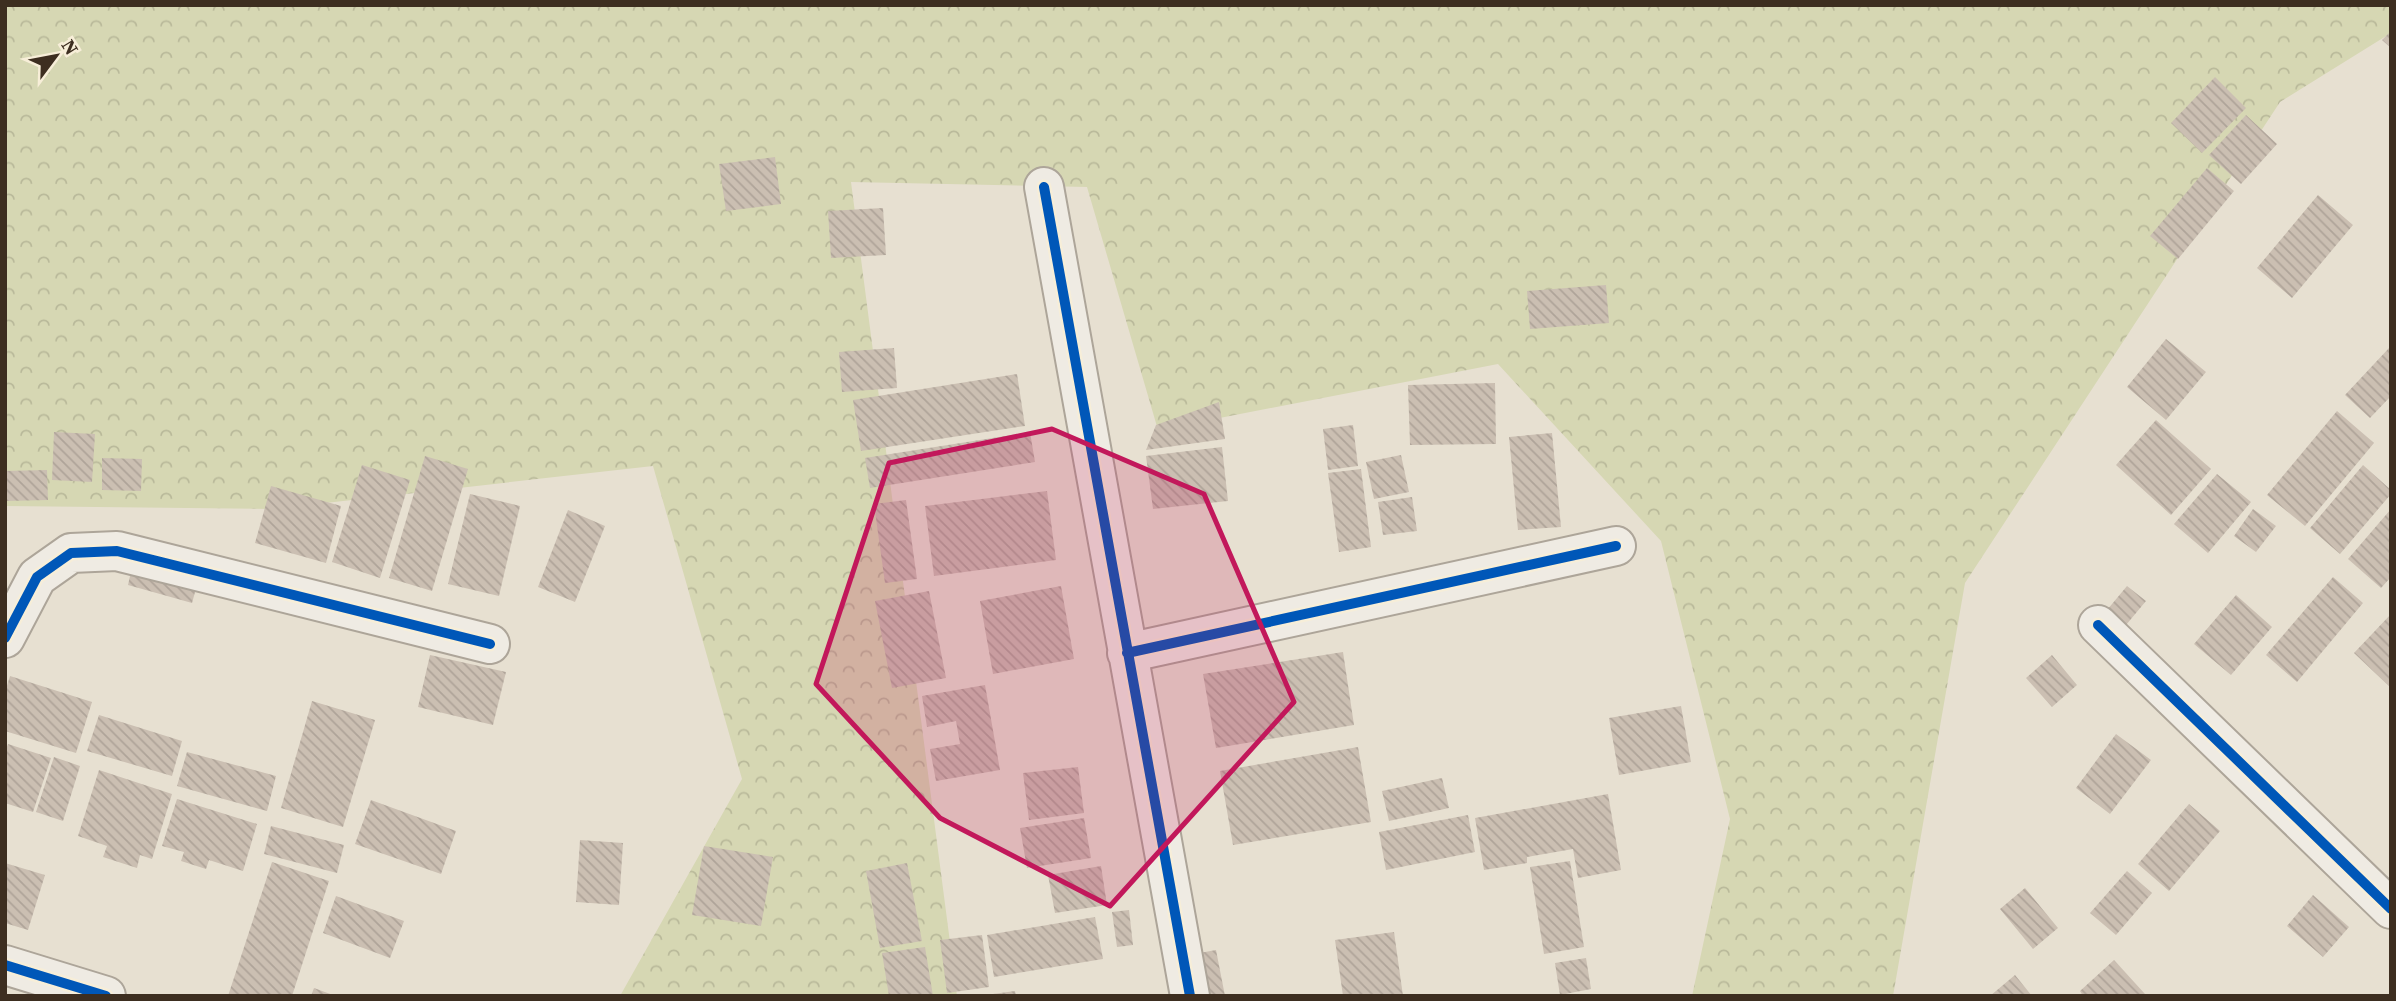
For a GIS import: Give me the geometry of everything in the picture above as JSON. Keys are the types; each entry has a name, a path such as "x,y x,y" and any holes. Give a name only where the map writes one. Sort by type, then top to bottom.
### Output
{"street":[{"path":"1044,187 1190,996"},
{"path":"1127,653 1616,547"},
{"path":"5,638 37,577 71,553 117,551 490,644"},
{"path":"2098,625 2391,909"},
{"path":"5,965 106,996"}],"highlighted area":[{"path":"1052,429 1204,494 1294,702 1110,906 940,818 816,684 889,463"}],"green space":[{"path":"5,5 2391,5 2391,33 2280,102 1965,583 1893,996 1692,996 1730,819 1661,541 1498,364 1158,430 1087,187 851,182 957,996 620,996 742,779 653,466 272,509 5,506"}],"building":[{"path":"2391,31 2391,48 2382,40"},
{"path":"2215,77 2246,108 2202,153 2171,123"},
{"path":"2246,115 2277,144 2241,184 2209,155"},
{"path":"775,157 781,204 726,211 719,164"},
{"path":"2207,168 2234,191 2178,259 2150,236"},
{"path":"2318,195 2353,225 2292,298 2257,268"},
{"path":"883,208 886,255 831,258 828,211"},
{"path":"1606,285 1609,323 1530,329 1527,291"},
{"path":"2166,339 2206,372 2166,420 2127,387"},
{"path":"894,348 897,388 842,392 839,352"},
{"path":"2389,348 2391,396 2370,418 2345,395"},
{"path":"1017,374 1025,426 861,451 853,400"},
{"path":"1495,383 1496,444 1410,445 1408,385"},
{"path":"1219,402 1225,439 1146,450 1156,425"},
{"path":"2337,411 2374,443 2305,526 2267,495"},
{"path":"2156,420 2211,469 2171,515 2116,465"},
{"path":"1353,425 1358,466 1328,470 1323,429"},
{"path":"54,432 95,434 92,482 52,480"},
{"path":"1030,432 1035,462 870,488 865,458"},
{"path":"1552,433 1561,527 1518,530 1509,437"},
{"path":"1222,447 1228,501 1153,509 1146,456"},
{"path":"1401,455 1409,492 1374,499 1366,462"},
{"path":"425,456 468,469 432,591 389,578"},
{"path":"102,458 142,459 141,491 102,490"},
{"path":"362,465 410,480 380,578 332,562"},
{"path":"2363,465 2391,490 2391,494 2340,554 2310,528"},
{"path":"1361,469 1371,547 1339,552 1328,473"},
{"path":"47,470 48,500 7,501 5,471"},
{"path":"2217,474 2251,502 2208,553 2174,524"},
{"path":"271,486 341,506 326,563 255,543"},
{"path":"1047,491 1056,560 934,576 925,506"},
{"path":"470,494 520,506 499,596 448,584"},
{"path":"1412,497 1417,531 1383,535 1378,502"},
{"path":"906,500 917,579 885,583 874,504"},
{"path":"2253,509 2276,526 2256,552 2234,536"},
{"path":"2391,509 2391,577 2381,588 2348,559"},
{"path":"568,510 605,526 575,602 538,587"},
{"path":"132,567 197,585 192,603 128,585"},
{"path":"2333,577 2363,603 2297,682 2266,655"},
{"path":"1061,586 1074,659 993,674 980,601"},
{"path":"2127,586 2146,601 2126,625 2107,610"},
{"path":"929,591 946,678 892,688 875,601"},
{"path":"2236,595 2272,627 2231,675 2194,644"},
{"path":"2391,614 2391,688 2354,653"},
{"path":"1343,652 1354,725 1216,748 1203,674"},
{"path":"430,655 506,672 493,725 418,707"},
{"path":"2052,655 2077,685 2052,707 2026,678"},
{"path":"10,676 92,702 76,753 5,731 5,692"},
{"path":"985,685 1000,770 936,781 930,749 960,744 956,721 927,727 922,696"},
{"path":"312,701 375,720 343,827 281,808"},
{"path":"1681,706 1691,762 1619,775 1609,718"},
{"path":"99,715 182,741 172,776 87,751"},
{"path":"2116,734 2151,760 2110,814 2076,788"},
{"path":"8,744 51,758 33,812 5,803 5,752"},
{"path":"1358,747 1371,822 1233,845 1220,771"},
{"path":"187,752 276,776 267,811 177,786"},
{"path":"54,757 80,766 63,821 36,812"},
{"path":"1078,767 1084,813 1029,820 1023,773"},
{"path":"99,770 172,794 152,859 140,855 137,868 103,857 107,846 78,836"},
{"path":"1442,778 1449,808 1389,821 1382,791"},
{"path":"1608,794 1621,870 1578,878 1573,849 1527,857 1527,863 1484,870 1475,818"},
{"path":"177,799 257,824 243,871 209,860 206,869 181,861 184,852 162,846"},
{"path":"371,800 456,831 441,874 355,844"},
{"path":"2189,804 2220,831 2169,891 2138,864"},
{"path":"1468,815 1475,852 1386,870 1379,832"},
{"path":"1084,818 1091,858 1027,868 1020,828"},
{"path":"271,826 344,845 337,873 264,854"},
{"path":"580,840 623,843 619,905 576,902"},
{"path":"704,846 773,857 761,926 692,915"},
{"path":"1570,861 1584,947 1544,954 1530,867"},
{"path":"272,862 329,881 292,996 228,996"},
{"path":"5,863 45,875 28,930 5,923"},
{"path":"907,863 922,941 880,948 866,871"},
{"path":"1101,866 1107,905 1055,913 1048,875"},
{"path":"2127,871 2152,893 2116,935 2090,913"},
{"path":"2025,888 2058,928 2033,949 2000,909"},
{"path":"2313,895 2349,927 2323,957 2287,926"},
{"path":"336,896 404,921 390,958 323,933"},
{"path":"1129,910 1133,945 1117,947 1112,912"},
{"path":"1095,917 1103,959 994,977 987,935"},
{"path":"1394,932 1403,996 1343,996 1335,940"},
{"path":"982,935 989,987 947,993 940,940"},
{"path":"925,947 933,996 889,996 882,953"},
{"path":"1216,950 1225,996 1202,996 1194,954"},
{"path":"1586,958 1591,989 1560,995 1555,963"},
{"path":"2114,960 2145,994 2083,996 2080,991"},
{"path":"2015,975 2032,996 1990,996"},
{"path":"314,988 333,995 333,996 311,996"},
{"path":"1015,991 1016,996 993,996 993,994"}],"cycle path":[{"path":"1044,187 1190,996"},
{"path":"1127,653 1616,546"},
{"path":"5,638 37,577 71,553 117,551 490,644"},
{"path":"2098,625 2391,909"},
{"path":"5,965 106,996"}]}
